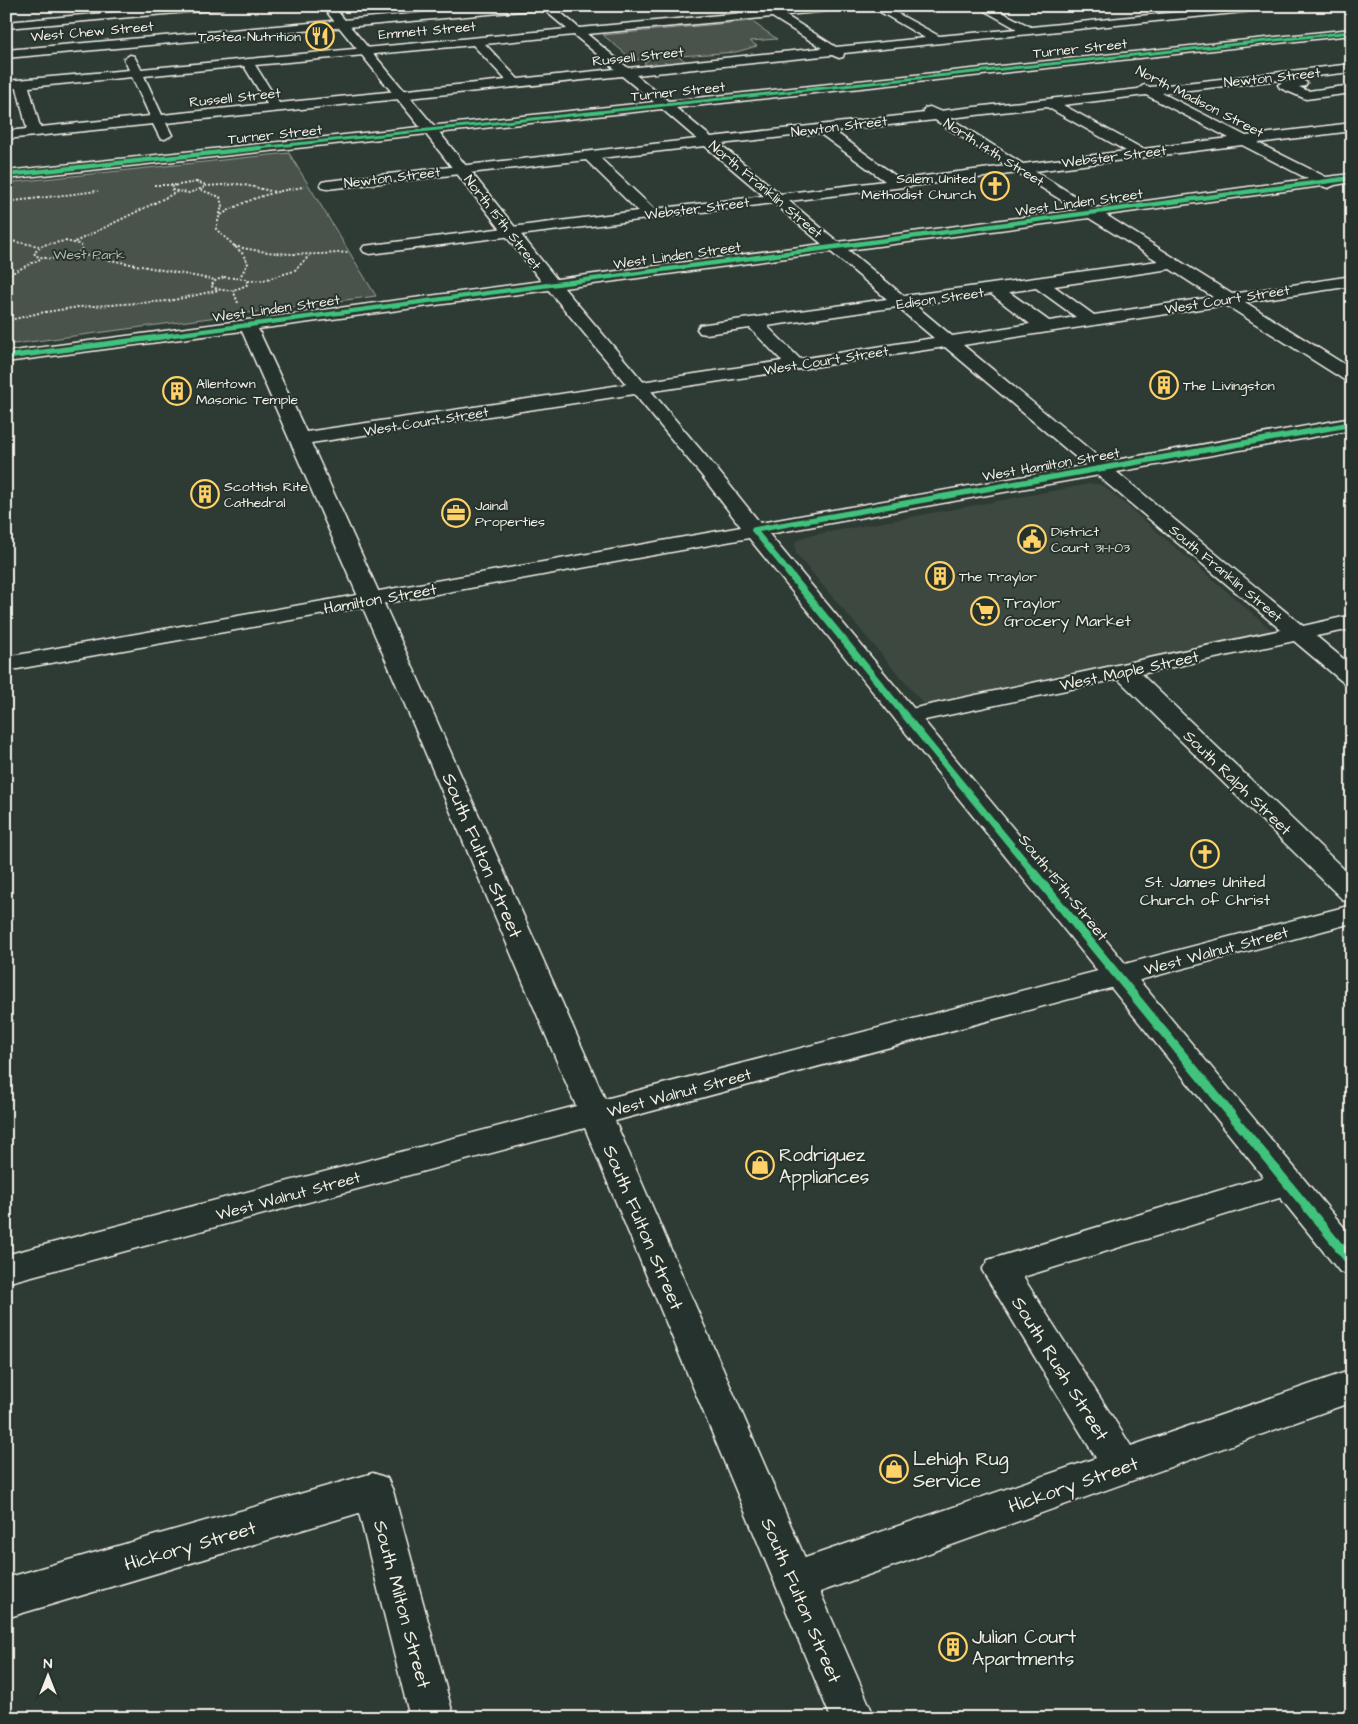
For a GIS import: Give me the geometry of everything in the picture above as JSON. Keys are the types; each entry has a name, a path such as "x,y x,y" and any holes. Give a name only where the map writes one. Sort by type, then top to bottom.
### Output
{"street":[{"path":"7,23 109,11 215,6"},
{"name":"North 15th Street","path":"326,6 430,130 552,284 709,472 754,530"},
{"name":"West Chew Street","path":"6,54 540,6"},
{"name":"North Franklin Street","path":"546,6 1100,468"},
{"name":"Emmett Street","path":"6,85 576,32 769,10 851,6"},
{"path":"875,6 937,40"},
{"path":"981,6 1104,69"},
{"path":"1200,6 1233,20"},
{"name":"Russell Street","path":"6,135 1273,6"},
{"path":"769,10 850,61"},
{"path":"1096,10 1121,21"},
{"path":"109,11 175,157"},
{"path":"1260,32 1304,51"},
{"name":"Turner Street","path":"6,175 1352,32"},
{"path":"476,41 516,84"},
{"path":"1321,58 1351,71"},
{"path":"247,62 276,108"},
{"path":"1351,71 1284,85 1306,95 1352,90"},
{"name":"Newton Street","path":"327,185 936,114 1247,80 1351,71"},
{"path":"867,72 906,96"},
{"path":"1247,80 1306,108"},
{"name":"North Madison Street","path":"1130,82 1345,192"},
{"path":"22,84 35,132"},
{"path":"1048,102 1140,153"},
{"name":"North 14th Street","path":"921,105 1352,377"},
{"path":"1323,116 1350,127"},
{"name":"Webster Street","path":"370,249 1350,127"},
{"path":"821,128 897,183"},
{"path":"588,154 650,214"},
{"name":"West Linden Street","path":"6,357 1352,178"},
{"name":"Edison Street","path":"706,329 1173,264"},
{"name":"West Court Street","path":"300,440 1352,280"},
{"path":"1040,284 1090,320"},
{"path":"996,290 1046,327"},
{"path":"754,322 796,364"},
{"name":"South Fulton Street","path":"248,325 372,600 595,1114 853,1718"},
{"name":"West Hamilton Street","path":"754,530 1352,424"},
{"name":"South Franklin Street","path":"1100,468 1352,678"},
{"name":"Hamilton Street","path":"6,664 372,600 754,530"},
{"name":"South 15th Street","path":"754,530 1352,1262"},
{"name":"West Maple Street","path":"906,716 1352,622"},
{"name":"South Ralph Street","path":"1124,671 1352,892"},
{"name":"West Walnut Street","path":"6,1269 1352,914"},
{"name":"South Rush Street","path":"1122,1466 1000,1270 1287,1183"},
{"name":"Hickory Street","path":"795,1581 1352,1386"},
{"name":"Hickory Street","path":"6,1598 373,1491"},
{"name":"South Milton Street","path":"373,1491 432,1718"}],"path":[{"path":"146,185 176,185 191,182 205,186 244,183 260,186 275,192"},
{"path":"176,185 172,190 177,192"},
{"path":"220,215 240,203 275,192 327,185"},
{"path":"6,240 40,246 57,242 75,242 177,192 192,192 201,190 205,186"},
{"path":"6,202 59,197 103,190"},
{"path":"201,190 220,197 222,206 216,229 221,237 245,254 248,263 240,277"},
{"path":"75,242 84,247 78,254"},
{"path":"40,246 34,253 42,258"},
{"path":"234,246 260,253 309,256 370,249"},
{"path":"6,276 42,258 60,258 78,254 214,280 240,277 248,281 264,280 294,271 309,256"},
{"path":"214,280 211,286 219,290"},
{"path":"6,321 39,313 79,307 169,301 219,290 240,288 248,284 248,281"}],"shaded area":[{"path":"1090,484 1105,487 1274,632 928,705 922,702 796,554 795,542 807,536"}],"green space":[{"path":"751,21 777,39 750,41 757,46 736,52 679,56 687,63 649,67 644,63 649,59 633,60 603,35"},
{"name":"West Park","path":"289,153 376,296 6,345 6,183"}],"cycle path":[{"path":"6,175 1352,32"},
{"path":"6,357 1352,178"},
{"path":"1352,424 754,530 1352,1262"}],"place":[{"name":"Tastea Nutrition","path":"320,36"},
{"name":"Salem United Methodist Church","path":"995,186"},
{"name":"The Livingston","path":"1164,385"},
{"name":"Allentown Masonic Temple","path":"177,391"},
{"name":"Scottish Rite Cathedral","path":"205,494"},
{"name":"Jaindl Properties","path":"456,513"},
{"name":"District Court 31-1-03","path":"1032,539"},
{"name":"The Traylor","path":"940,576"},
{"name":"Traylor Grocery Market","path":"985,611"},
{"name":"St. James United Church of Christ","path":"1205,854"},
{"name":"Rodriguez Appliances","path":"760,1165"},
{"name":"Lehigh Rug Service","path":"894,1469"},
{"name":"Julian Court Apartments","path":"953,1647"}]}
